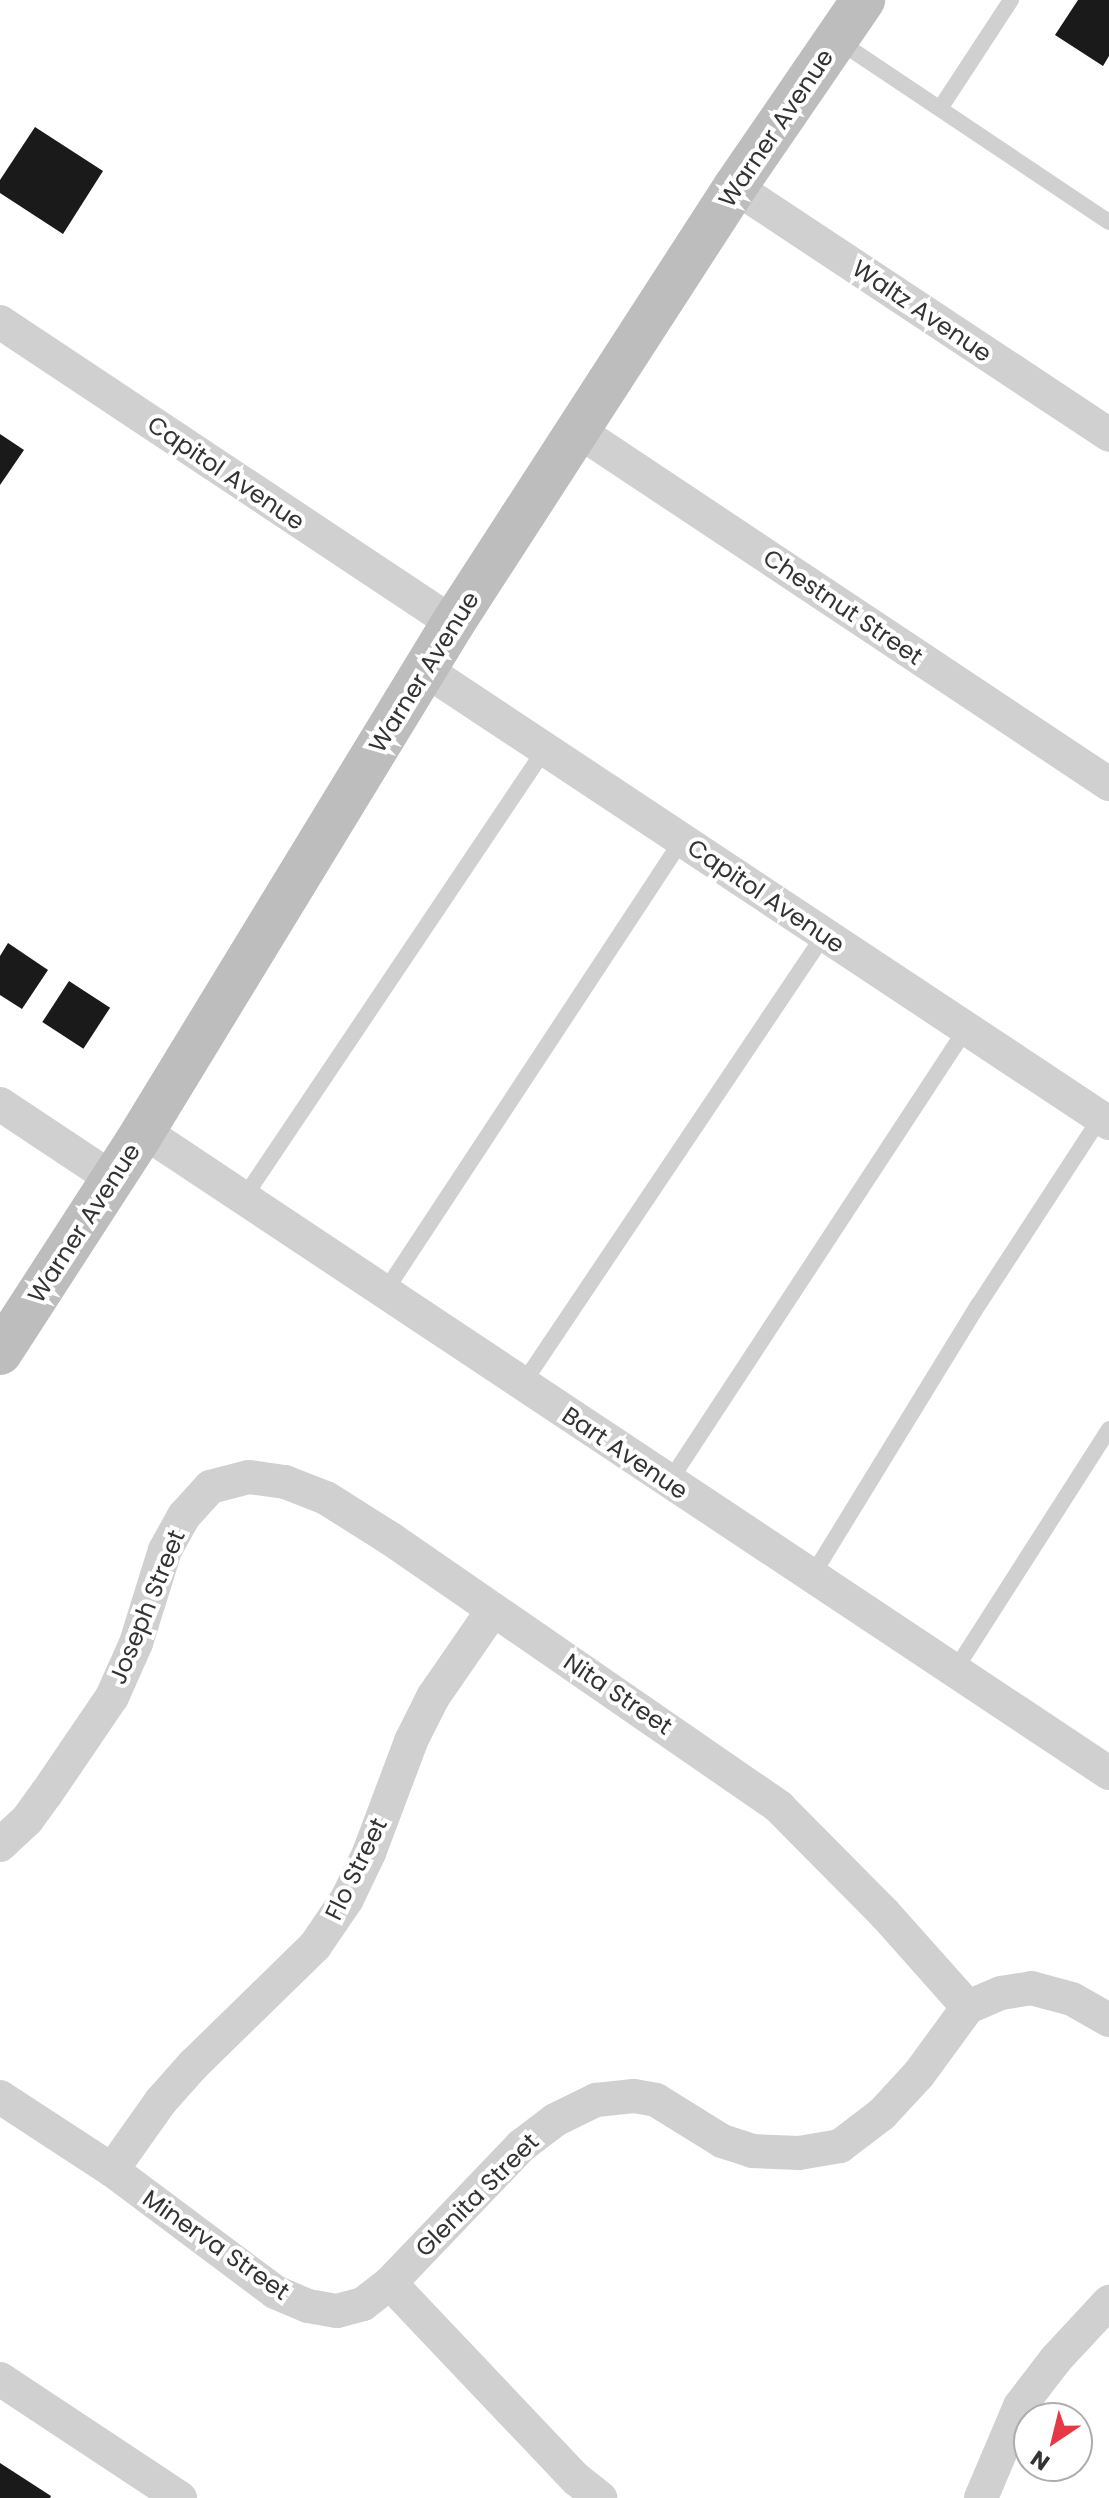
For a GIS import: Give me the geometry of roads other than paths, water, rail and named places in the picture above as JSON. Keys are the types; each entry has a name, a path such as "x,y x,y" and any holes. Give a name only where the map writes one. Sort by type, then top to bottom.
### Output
{"street":[{"name":"Warner Avenue","path":"0,1353 143,1131 453,623 735,187 863,0"},
{"name":"Waltz Avenue","path":"735,187 1109,435"},
{"name":"Capitol Avenue","path":"0,322 453,623"},
{"name":"Chestnut Street","path":"577,430 1109,784"},
{"name":"Capitol Avenue","path":"424,669 1105,1120"},
{"path":"0,1104 113,1179"},
{"name":"Bart Avenue","path":"143,1131 1109,1773"},
{"name":"Nita Street","path":"210,1487 249,1477 285,1482 326,1498 493,1610 779,1807 885,1914 968,2007"},
{"name":"Joseph Street","path":"0,1845 27,1820 112,1697 136,1643 165,1550 184,1516 210,1487"},
{"name":"Flo Street","path":"112,2170 161,2101 315,1946 347,1899 369,1853 411,1741 433,1697 493,1610"},
{"path":"968,2007 1001,1993 1031,1988 1072,1999 1109,2020"},
{"name":"Glenita Street","path":"390,2283 521,2146 569,2113 606,2098 634,2096 656,2100 722,2141 752,2151 799,2153 840,2146 882,2114 901,2094 968,2007"},
{"name":"Minerva Street","path":"0,2097 112,2170 275,2292 308,2306 337,2311 363,2304 390,2283"},
{"path":"390,2283 576,2479 600,2498"},
{"path":"981,2498 1020,2406 1056,2359 1109,2302"},
{"path":"0,2379 180,2498"}],"lane":[{"path":"941,107 1011,0"},
{"path":"836,39 1109,222"},
{"path":"243,1199 545,749"},
{"path":"384,1293 682,840"},
{"path":"522,1385 824,935"},
{"path":"669,1482 966,1029"},
{"path":"812,1576 979,1304 1105,1120"},
{"path":"955,1670 1109,1429"}]}
